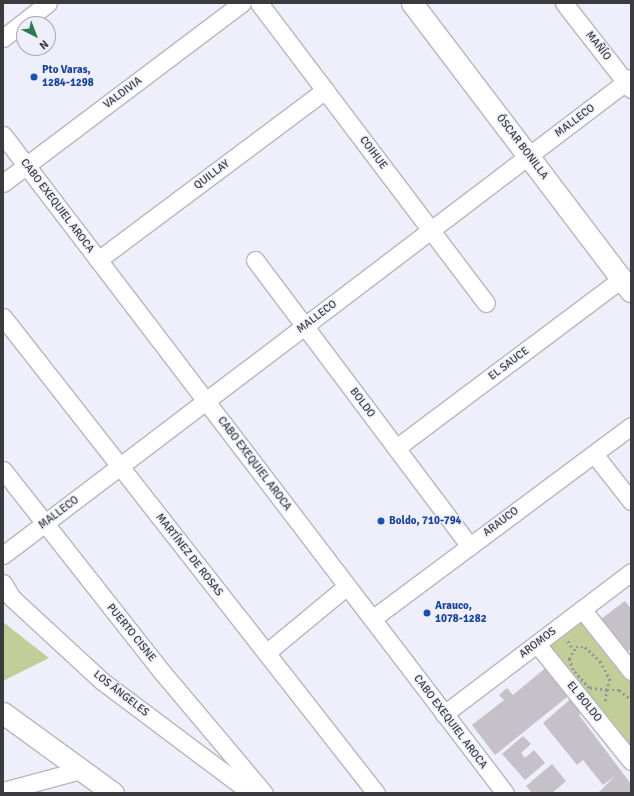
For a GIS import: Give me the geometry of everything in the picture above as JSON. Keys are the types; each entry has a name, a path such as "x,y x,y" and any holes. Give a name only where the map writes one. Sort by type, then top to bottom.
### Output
{"street":[{"path":"3,38 48,3"},
{"name":"VALDIVIA","path":"3,183 242,3"},
{"name":"COIHUE","path":"259,3 486,303"},
{"name":"ÓSCAR BONILLA","path":"412,3 626,285"},
{"name":"MAÑÍO","path":"564,3 629,83"},
{"name":"MALLECO","path":"3,555 528,156 629,83"},
{"name":"QUILLAY","path":"98,260 325,90"},
{"name":"CABO EXEQUIEL AROCA","path":"3,135 505,793"},
{"name":"BOLDO","path":"255,260 470,546"},
{"name":"EL SAUCE","path":"396,448 626,285"},
{"name":"MARTÍNEZ DE ROSAS","path":"3,317 376,793"},
{"name":"ARAUCO","path":"372,619 631,426"},
{"path":"594,454 631,501"},
{"name":"PUERTO CISNE","path":"3,470 44,524 264,793"},
{"name":"AROMOS","path":"444,714 631,572"},
{"name":"LOS ÁNGELES","path":"3,583 12,598 102,681 251,793"},
{"path":"266,653 347,586"},
{"path":"582,609 631,671"},
{"name":"EL BOLDO","path":"537,644 631,761"},
{"path":"3,713 113,793"},
{"path":"3,791 81,770"}],"path":[{"path":"604,705 607,690 610,679 600,661 585,647 576,647 569,659 573,670 589,688 607,690 619,690 631,699"}],"green space":[{"path":"582,618 631,681 631,755 547,646"},
{"path":"3,622 49,658 3,681"}],"building":[{"path":"625,601 631,609 631,649 627,652 601,619"},
{"path":"549,665 572,693 495,755 472,725 504,700 499,695 507,688 513,695"},
{"path":"573,697 584,710 579,715 631,784 631,793 598,793 615,776 603,785 583,760 577,765 543,723"},
{"path":"523,736 531,744 521,753 525,758 534,750 545,763 525,780 502,754"},
{"path":"552,764 566,781 552,793 532,793 526,786"}],"place":[{"name":"Pto Varas, 1284-1298","path":"34,77"},
{"name":"Boldo, 710-794","path":"381,521"},
{"name":"Arauco, 1078-1282","path":"427,613"}]}
